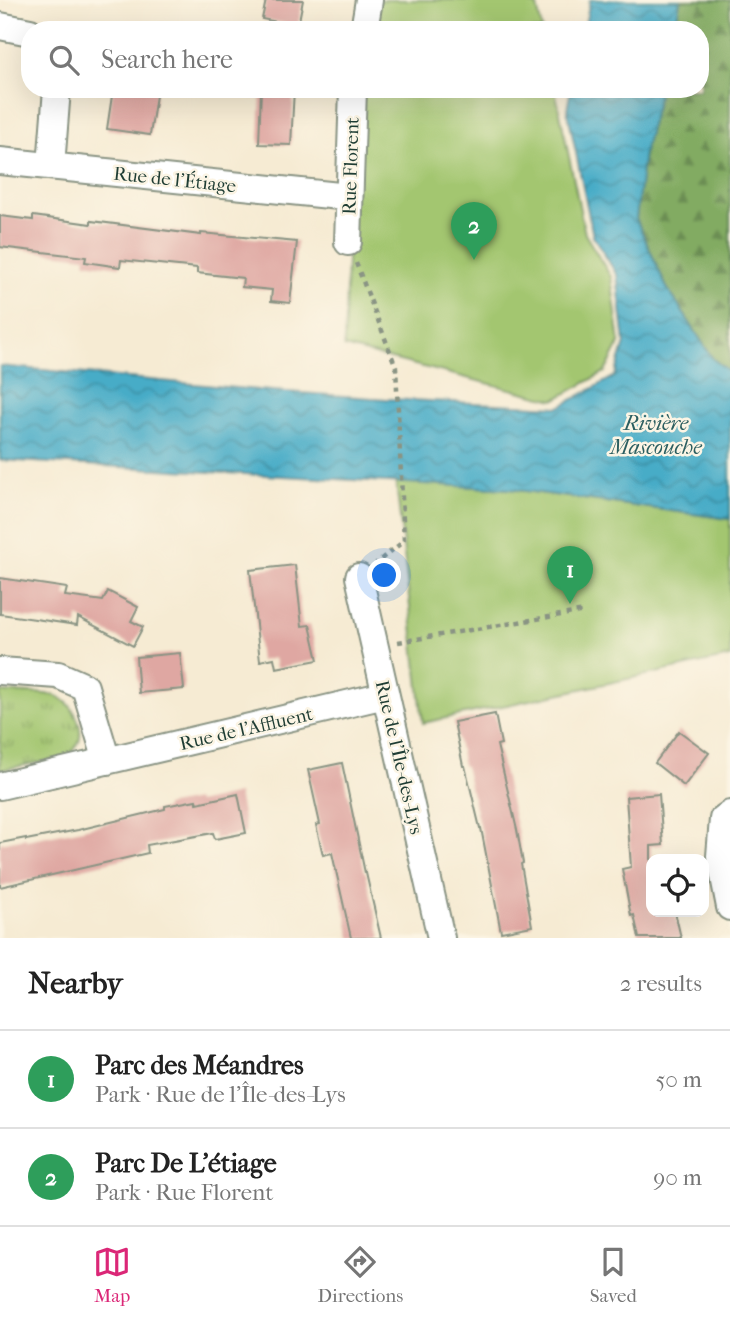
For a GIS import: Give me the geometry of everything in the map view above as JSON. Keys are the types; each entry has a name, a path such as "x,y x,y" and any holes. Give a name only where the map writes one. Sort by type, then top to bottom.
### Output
{"street":[{"path":"366,21 369,0"},
{"path":"0,26 21,30"},
{"path":"51,166 56,98"},
{"name":"Rue Florent","path":"348,242 353,98"},
{"name":"Rue de l'Étiage","path":"0,161 349,197"},
{"name":"Rue de l'Île-des-Lys","path":"359,577 440,938"},
{"path":"0,671 58,674 85,687 107,761"},
{"name":"Rue de l'Affluent","path":"0,786 385,695"},
{"path":"730,814 723,819 720,856 730,907"}],"path":[{"path":"348,242 396,367 404,541 359,577"},
{"path":"376,645 585,611"}],"green space":[{"path":"369,0 521,0 537,6 540,21 366,21"},
{"path":"680,0 730,0 730,372 713,359 666,286 636,219 644,152 658,98 709,98 709,21 676,21"},
{"path":"353,98 557,98 585,234 611,277 620,343 605,372 554,400 344,347"},
{"path":"396,482 510,489 730,519 730,657 423,723"},
{"path":"0,692 37,693 62,699 75,713 79,726 80,738 76,748 68,757 0,770"}],"water":[{"path":"590,0 680,0 676,21 586,21"},
{"name":"Rivière Mascouche","path":"569,98 658,98 644,152 636,219 666,286 713,359 730,372 730,519 510,489 0,460 0,366 258,390 559,407 615,376 625,343 617,275 593,236 567,109"}],"building":[{"path":"266,0 303,0 299,21 262,19"},
{"path":"112,98 156,98 150,135 107,129"},
{"path":"261,98 294,98 291,145 259,144"},
{"path":"0,216 33,220 33,216 91,224 91,221 201,235 297,242 290,303 271,301 272,290 242,287 243,278 197,273 197,268 121,260 120,267 85,262 86,257 0,247"},
{"path":"295,565 302,626 310,625 318,660 276,668 274,658 260,661 250,570"},
{"path":"0,578 67,588 65,596 103,601 108,591 138,607 131,621 143,627 133,646 78,617 77,625 0,614"},
{"path":"180,653 184,689 139,693 136,657"},
{"path":"495,714 501,744 497,745 517,830 532,926 501,932 481,828 463,766 454,722"},
{"path":"679,731 709,753 684,786 655,763"},
{"path":"342,763 381,938 351,938 332,853 323,855 316,825 320,824 308,770"},
{"path":"238,794 246,833 215,839 213,833 147,845 148,853 0,887 0,843 78,830 165,809 165,806 196,800 197,803"},
{"path":"659,794 663,845 651,846 651,854 646,854 646,917 676,917 681,938 639,938 634,915 631,916 622,869 631,867 626,797"}],"place":[{"name":"Parc De L'étiage","path":"474,260"},
{"name":"Parc des Méandres","path":"570,604"}]}
